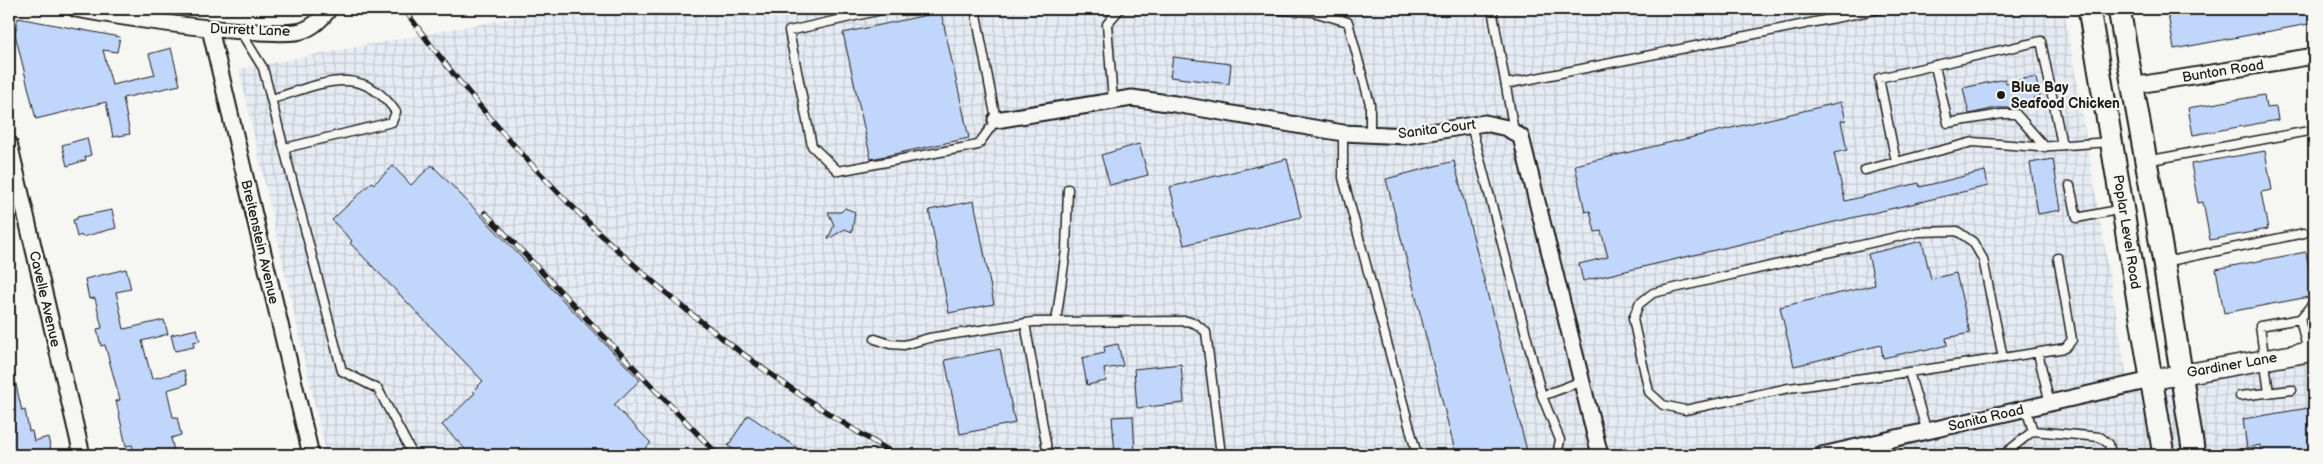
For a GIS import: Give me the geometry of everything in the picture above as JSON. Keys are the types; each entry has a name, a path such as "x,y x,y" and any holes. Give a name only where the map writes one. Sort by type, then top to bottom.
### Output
{"main road":[{"name":"Poplar Level Road","path":"2089,9 2164,455"},
{"name":"Poplar Level Road","path":"2119,9 2164,263 2194,455"}],"street":[{"name":"Durrett Lane","path":"76,9 134,20 210,29 275,32 305,29 322,19 329,9"},
{"name":"Breitenstein Avenue","path":"210,29 311,455"},
{"name":"Bunton Road","path":"2132,86 2314,56"},
{"name":"Sanita Court","path":"996,120 1132,98 1343,133 1406,136 1485,123 1506,128 1514,133"},
{"path":"1514,133 1521,137 1600,455"},
{"name":"Cavelle Avenue","path":"9,143 82,455"},
{"name":"Gardiner Lane","path":"2151,380 2311,352"},
{"name":"Sanita Road","path":"1822,455 2151,380"}],"lane":[{"path":"886,9 789,32 812,146 838,171 978,144 996,120 975,9"},
{"path":"1113,102 1107,24 1120,9"},
{"path":"1267,9 1313,12 1348,22 1370,104 1370,134"},
{"path":"1492,9 1514,133"},
{"path":"1832,9 1834,18"},
{"path":"1506,84 1880,9"},
{"path":"240,30 263,68 342,371 378,389 413,455"},
{"path":"1896,162 1879,78 2040,41 2062,146"},
{"path":"1935,66 1948,123 2002,114 2016,114 2045,147"},
{"path":"272,100 340,79 364,83 386,98 396,112 392,122 285,148"},
{"path":"1471,126 1542,396 1560,440 1557,455"},
{"path":"2145,161 2314,130"},
{"path":"1343,133 1342,178 1417,455"},
{"path":"1865,170 1973,142 2045,147 2112,141"},
{"path":"2070,186 2077,218 2123,208"},
{"path":"1056,322 1066,250 1068,189"},
{"path":"2003,358 1983,259 1974,242 1957,231 1918,232 1653,293 1639,304 1633,319 1650,392 1663,405 1685,410 1790,388 1909,372 2038,353 2065,348 2072,340 2058,258"},
{"path":"2164,263 2304,233"},
{"path":"2269,393 2260,326 2300,319 2314,302"},
{"path":"2300,319 2311,352"},
{"path":"875,339 904,346 930,338 1026,323 1187,321 1206,332 1221,455"},
{"path":"1026,323 1048,455"},
{"path":"2038,353 2050,404"},
{"path":"1909,372 1927,432"},
{"path":"1542,396 1582,381"},
{"path":"2240,396 2292,390"},
{"path":"2026,409 2033,431"},
{"path":"2003,455 2033,431 2100,437 2109,444 2111,455"}],"shaded area":[{"path":"560,9 2064,9 2129,389 2314,358 2314,455 326,455 239,69"}],"building":[{"path":"2167,9 2314,9 2314,23 2174,49"},
{"path":"941,12 969,138 871,159 843,33"},
{"path":"18,18 120,37 117,52 103,50 112,85 155,75 149,54 171,48 180,85 123,98 130,134 113,137 106,102 36,119 15,34"},
{"path":"1173,57 1231,64 1229,84 1170,77"},
{"path":"2036,78 2040,97 2011,105 2012,108 1996,108 1969,114 1963,88 2005,79 2006,83"},
{"path":"2264,95 2266,108 2276,107 2278,120 2193,135 2188,108"},
{"path":"1841,102 1846,120 1841,121 1847,150 1834,153 1845,201 1919,183 1920,187 1985,171 1988,186 1583,281 1579,264 1608,257 1601,231 1595,232 1590,211 1585,212 1575,165"},
{"path":"87,138 91,155 85,157 86,160 67,166 62,145"},
{"path":"1139,144 1148,175 1110,185 1101,155"},
{"path":"2265,151 2272,190 2261,192 2268,229 2210,240 2203,202 2198,203 2191,164"},
{"path":"1287,159 1301,217 1184,245 1170,187"},
{"path":"2053,159 2061,210 2038,214 2030,163"},
{"path":"1454,161 1528,455 1456,455 1386,179"},
{"path":"432,165 640,380 614,405 651,443 638,455 471,455 442,425 475,393 473,391 483,381 350,243 352,241 332,220 372,182 374,184 393,166 411,185"},
{"path":"974,201 994,304 949,313 929,210"},
{"path":"845,208 855,212 852,232 845,229 828,239 834,225 828,212 841,212"},
{"path":"112,210 116,228 77,237 73,220 77,219 77,217"},
{"path":"1922,241 1931,279 1956,273 1970,333 1946,338 1947,345 1924,351 1923,349 1883,358 1881,345 1794,366 1780,307 1875,285 1868,254"},
{"path":"2306,252 2314,296 2224,313 2216,269"},
{"path":"126,269 131,289 116,292 124,329 164,320 168,334 142,341 152,379 184,370 187,384 167,390 173,417 177,417 181,435 171,438 175,455 135,455 132,445 126,446 116,401 120,400 105,345 101,346 97,329 102,328 95,298 89,299 85,279"},
{"path":"197,329 200,341 193,342 194,347 175,351 171,335"},
{"path":"1118,344 1123,366 1104,369 1106,381 1087,385 1082,358 1105,353 1104,347"},
{"path":"1000,349 1015,423 960,434 945,360"},
{"path":"1181,364 1184,403 1137,408 1134,369"},
{"path":"9,376 14,376 22,411 25,410 29,431 32,431 34,441 48,437 52,455 9,455"},
{"path":"2314,407 2314,455 2262,455 2260,445 2247,448 2243,419"},
{"path":"748,415 808,455 742,455 728,446"},
{"path":"1133,416 1135,455 1115,455 1112,417"}],"railway":[{"path":"404,9 455,76 509,140 566,201 626,258 689,312 755,363 824,411 896,455"},
{"path":"485,213 718,455"}],"place":[{"name":"Blue Bay Seafood Chicken","path":"2001,95"}]}
